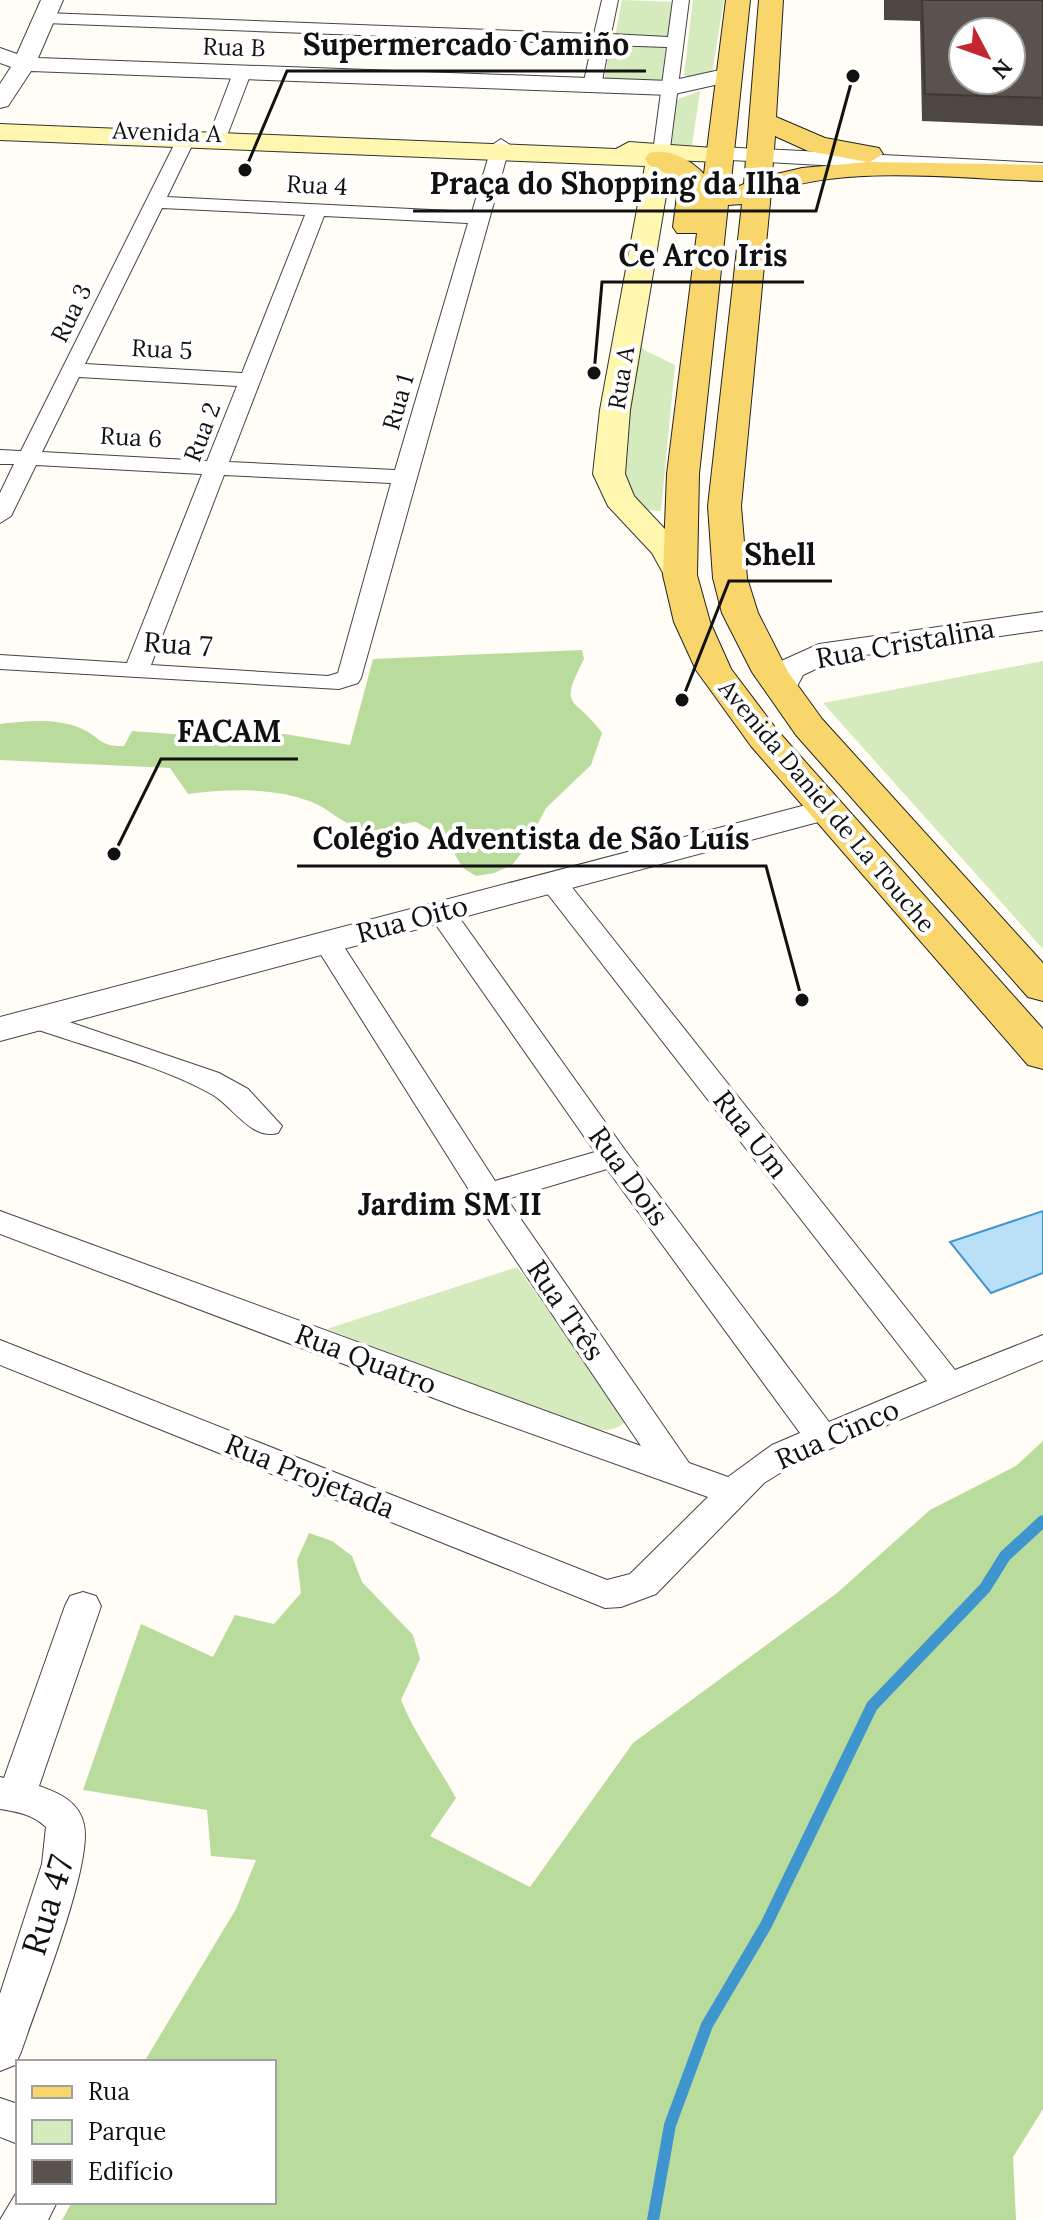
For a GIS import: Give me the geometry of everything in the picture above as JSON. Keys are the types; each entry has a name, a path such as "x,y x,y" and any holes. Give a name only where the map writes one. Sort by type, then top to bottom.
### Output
{"main road":[{"name":"Avenida Daniel de La Touche","path":"738,0 713,212 682,355 680,575 692,622 714,670 764,738 1043,1055"},
{"name":"Avenida Daniel de La Touche","path":"771,0 759,186 743,351 729,443 728,554 741,614 782,687 830,754 1043,988"},
{"path":"763,121 807,141 848,153 1043,170"},
{"name":"Avenida A","path":"1,124 217,138 660,156 719,154"},
{"path":"674,301 694,185 719,154"},
{"path":"660,156 687,171 694,185"},
{"name":"Rua A","path":"660,156 615,410 609,474 619,499 666,549 680,575"},
{"path":"713,212 759,186 788,177 833,172 1043,170"},
{"path":"682,355 718,359 743,351"},
{"path":"1001,1009 1043,1064"}],"street":[{"path":"592,86 610,0"},
{"name":"Rua A","path":"660,156 681,0"},
{"path":"1,124 23,82 8,60 44,5 676,42"},
{"name":"Rua B","path":"8,60 242,73 670,88 729,75"},
{"path":"217,138 242,73"},
{"name":"Rua 3","path":"0,516 187,136"},
{"name":"Rua 1","path":"351,676 404,477 500,149"},
{"name":"Avenida A","path":"719,154 1043,170"},
{"name":"Rua 4","path":"154,202 478,218"},
{"name":"Rua 2","path":"136,672 316,211"},
{"name":"Rua 5","path":"72,370 250,380"},
{"name":"Rua 6","path":"0,457 404,477"},
{"name":"Rua Cristalina","path":"782,687 790,669 830,651 1043,621"},
{"name":"Rua 7","path":"0,662 330,684 351,676"},
{"name":"Rua Oito","path":"0,1029 825,810"},
{"name":"Rua Um","path":"553,882 949,1386"},
{"name":"Rua Dois","path":"441,912 614,1157 821,1436"},
{"name":"Rua Três","path":"327,942 487,1194 678,1474"},
{"path":"37,1020 209,1080 237,1096 267,1126"},
{"path":"487,1194 614,1157"},
{"name":"Rua Quatro","path":"0,1222 733,1492"},
{"name":"Rua Cinco","path":"621,1593 643,1584 733,1492 763,1467 821,1436 1043,1347"},
{"name":"Rua Projetada","path":"6,1362 582,1586 605,1594 621,1593"},
{"path":"23,1799 83,1606"},
{"name":"Rua 47","path":"0,2052 66,1847 67,1831 63,1819 23,1799"},
{"path":"21,2220 33,2204"}],"green space":[{"path":"622,0 675,2 671,39 615,37"},
{"path":"693,0 724,0 712,73 688,78 684,75"},
{"path":"610,44 666,45 661,86 604,84"},
{"path":"700,91 692,145 670,144 676,100"},
{"path":"637,340 644,350 675,365 661,511 634,509 622,474"},
{"path":"582,650 584,659 571,695 602,733 591,765 546,808 524,850 512,865 494,873 476,876 463,868 445,838 416,822 368,830 355,827 298,797 235,790 188,794 170,768 0,760 0,724 31,721 70,725 115,746 124,746 132,731 213,737 285,734 350,745 373,659"},
{"path":"1043,661 1043,949 823,703"},
{"path":"517,1267 628,1420 623,1424 610,1430 590,1428 327,1329"},
{"path":"1043,1441 1043,2109 1013,2157 1016,2220 62,2220 71,2204 276,2204 276,2060 145,2060 236,1909 256,1860 211,1856 207,1810 83,1790 141,1624 213,1657 235,1615 274,1624 301,1593 297,1560 309,1533 332,1541 352,1556 362,1582 413,1635 420,1659 401,1700 456,1798 430,1836 530,1887 633,1743 837,1593 930,1510 1016,1466"}],"water":[{"path":"1043,1211 1043,1273 991,1293 950,1242"}],"building":[{"path":"922,0 1043,0 1043,98 984,96 1027,96 1027,16 947,16 947,95 925,94"}],"waterway":[{"path":"653,2220 670,2125 707,2025 766,1925 872,1706 985,1588 1005,1556 1043,1521"}],"place":[{"name":"Praça do Shopping da Ilha","path":"853,76"},
{"name":"Supermercado Camiño","path":"245,170"},
{"name":"Ce Arco Iris","path":"594,373"},
{"name":"Shell","path":"682,700"},
{"name":"FACAM","path":"114,854"},
{"name":"Colégio Adventista de São Luís","path":"802,1000"}],"district":[{"name":"Jardim SM II","path":"450,1204"}]}
